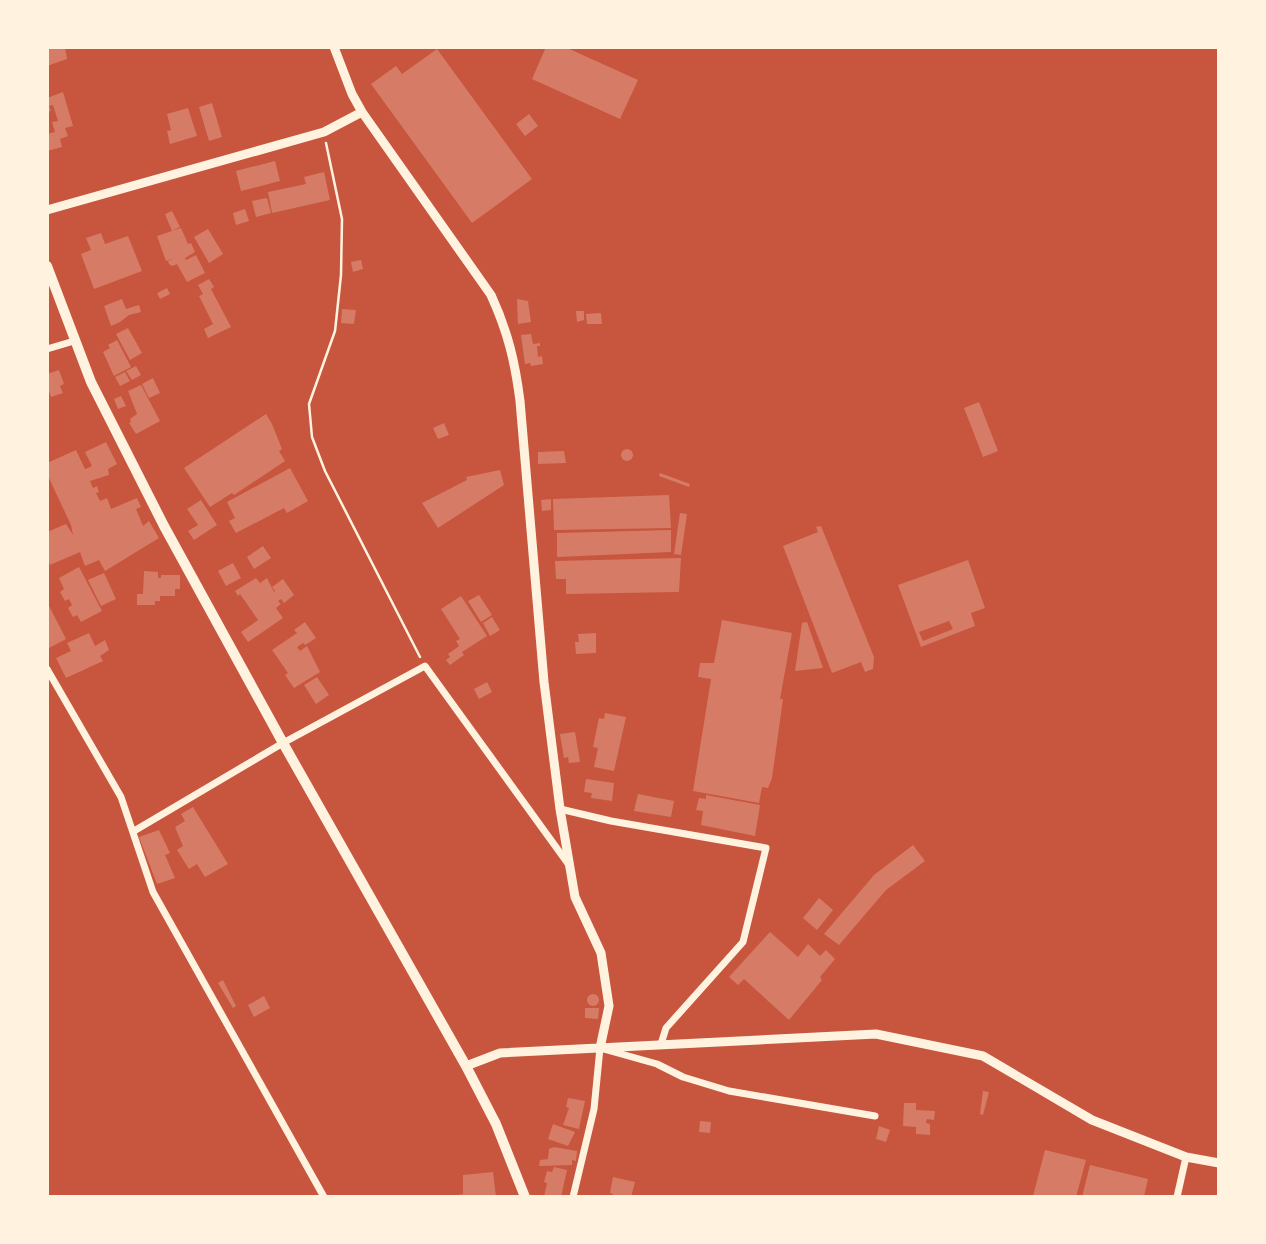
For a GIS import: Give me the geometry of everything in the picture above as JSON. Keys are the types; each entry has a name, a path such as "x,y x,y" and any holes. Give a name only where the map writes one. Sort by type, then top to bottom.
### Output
{"main road":[{"path":"47,266 92,382 163,526 466,1066 496,1124 525,1197"}],"street":[{"path":"334,47 362,113 491,295 505,326 514,359 544,682 560,809 575,897 601,953 608,1006 600,1048 594,1109 573,1197"},
{"path":"47,210 324,132 362,113"},
{"path":"47,349 74,341"},
{"path":"134,831 283,743 425,666 569,865"},
{"path":"47,669 121,797 153,892 324,1197"},
{"path":"560,809 611,821 766,848 743,942 666,1028 661,1044"},
{"path":"466,1066 500,1053 876,1034 983,1056 1092,1120 1186,1157 1219,1163"},
{"path":"600,1048 657,1064 683,1077 729,1091 875,1116"},
{"path":"1177,1197 1186,1157"}],"path":[{"path":"324,132 342,219 341,275 335,331 309,404 312,437 326,471 425,666"}],"building":[{"path":"48,47 65,48 67,59 47,66"},
{"path":"546,47 565,47 638,80 620,119 532,79"},
{"path":"437,49 532,179 472,223 371,84 396,66 402,74"},
{"path":"63,92 73,126 65,128 68,136 60,139 62,147 47,151 47,134 55,132 52,122 58,121 53,105 49,106 51,111 47,112 47,98"},
{"path":"212,103 222,137 209,141 199,107"},
{"path":"188,108 197,136 170,144 167,131 171,130 167,114"},
{"path":"529,114 538,126 525,136 516,124"},
{"path":"275,161 280,181 241,191 236,171"},
{"path":"324,172 330,200 272,213 268,192 306,184 304,177"},
{"path":"267,198 271,213 256,217 252,201"},
{"path":"245,209 249,221 236,225 233,213"},
{"path":"172,211 180,227 172,231 165,214"},
{"path":"181,228 195,252 185,258 186,260 196,255 205,273 187,282 177,264 169,264 168,261 174,258 166,261 157,236"},
{"path":"208,229 223,254 209,263 194,237"},
{"path":"101,233 105,244 128,236 142,271 94,289 81,254 91,250 86,238"},
{"path":"361,260 363,269 353,272 351,262"},
{"path":"209,279 214,287 211,289 231,327 208,338 204,329 213,324 199,296 203,294 198,285"},
{"path":"167,288 170,294 160,299 157,293"},
{"path":"122,299 126,309 139,305 141,312 129,315 111,326 104,306"},
{"path":"517,299 528,301 531,322 518,324"},
{"path":"342,309 356,310 354,324 341,323"},
{"path":"576,311 584,311 584,320 577,322"},
{"path":"601,313 602,324 587,324 586,314"},
{"path":"128,328 142,353 130,360 116,334"},
{"path":"531,334 533,344 540,343 540,346 537,346 538,357 542,356 543,364 525,364 521,335"},
{"path":"117,340 131,367 114,376 103,352"},
{"path":"136,366 141,375 132,380 126,371"},
{"path":"59,370 64,384 60,386 63,393 51,397 47,374"},
{"path":"125,372 130,381 120,386 115,377"},
{"path":"153,378 160,393 149,398 142,384"},
{"path":"141,385 160,421 136,434 129,423 137,414 128,391"},
{"path":"121,396 126,406 118,409 114,399"},
{"path":"979,402 998,451 983,457 964,408"},
{"path":"266,414 285,461 234,495 232,493 210,507 184,468"},
{"path":"444,423 449,435 438,439 433,428"},
{"path":"106,442 117,464 108,469 109,475 90,481 93,488 97,486 99,492 96,493 100,501 107,498 111,509 137,498 141,507 136,509 143,526 149,521 159,538 105,571 99,560 85,566 80,552 50,565 47,558 47,532 66,524 73,535 47,474 47,463 76,450 85,469 88,468 92,466 85,452"},
{"path":"627,449 633,455 627,461 621,455"},
{"path":"564,451 566,463 538,464 538,452"},
{"path":"290,468 308,501 287,513 284,508 236,533 229,521 235,518 227,502"},
{"path":"500,470 504,485 438,528 422,503 467,480 466,477"},
{"path":"660,473 690,484 689,487 659,476"},
{"path":"669,495 671,528 554,530 553,499"},
{"path":"551,499 551,510 542,511 541,500"},
{"path":"201,500 217,525 194,540 188,531 198,525 187,509"},
{"path":"680,513 687,514 681,555 674,554"},
{"path":"821,526 874,657 873,669 865,672 861,662 832,673 783,546 818,532 816,527"},
{"path":"671,530 671,552 557,557 557,533"},
{"path":"263,546 271,558 254,569 247,557"},
{"path":"681,558 679,592 566,594 566,579 556,579 555,561"},
{"path":"968,560 985,608 971,613 975,626 921,647 898,585","holes":["949,621 953,629 923,641 919,632"]},
{"path":"233,563 241,578 226,586 218,571"},
{"path":"79,567 102,611 81,622 77,615 73,617 68,608 72,605 69,599 65,601 60,592 64,589 59,578"},
{"path":"144,571 158,572 158,578 161,578 161,575 180,575 180,589 175,589 175,596 160,596 160,601 155,601 155,605 137,605 137,594 143,594"},
{"path":"104,573 116,599 101,606 88,580"},
{"path":"256,578 260,583 267,578 274,592 272,587 283,579 294,595 284,603 281,599 278,601 281,604 276,608 283,618 248,642 241,632 258,620 235,591"},
{"path":"479,595 492,615 481,622 468,601"},
{"path":"461,596 487,636 462,652 464,655 450,665 446,660 450,657 448,654 459,646 456,641 460,639 441,609"},
{"path":"47,602 66,639 47,649"},
{"path":"492,617 500,630 490,636 483,623"},
{"path":"722,620 792,633 780,699 783,699 772,778 768,788 762,787 759,803 693,791 711,679 698,677 700,663 714,663"},
{"path":"305,622 316,638 297,647 300,651 307,646 320,672 294,688 285,675 288,673 272,650 297,633 294,630"},
{"path":"807,622 823,668 795,671 802,623"},
{"path":"89,633 95,646 105,640 109,650 100,656 103,661 66,678 56,658 71,651 67,643"},
{"path":"596,633 596,653 576,654 575,642 579,642 578,634"},
{"path":"317,677 329,695 316,704 304,685"},
{"path":"487,682 492,692 479,699 474,689"},
{"path":"605,713 626,717 614,771 594,767 598,748 593,747 599,718 604,719"},
{"path":"575,732 580,762 569,763 568,757 564,758 560,734"},
{"path":"586,779 614,783 612,801 591,798 592,793 584,792"},
{"path":"638,794 674,801 671,817 634,811"},
{"path":"706,795 760,805 755,836 701,825 703,811 696,810 699,798 706,799"},
{"path":"193,807 228,864 205,877 197,864 189,869 177,850 183,846 175,827 185,821 181,814"},
{"path":"159,830 170,853 165,855 175,878 157,884 139,837"},
{"path":"913,845 925,861 886,890 839,945 824,934 874,875"},
{"path":"819,898 833,910 817,930 803,918"},
{"path":"770,932 798,957 808,944 820,956 826,950 835,959 820,977 822,980 789,1020 744,979 738,985 729,977"},
{"path":"223,980 236,1006 233,1008 218,983"},
{"path":"593,994 599,1000 593,1006 587,1000"},
{"path":"264,996 270,1008 254,1017 248,1005"},
{"path":"585,1008 599,1008 598,1019 585,1018"},
{"path":"983,1091 989,1092 983,1115 980,1114"},
{"path":"568,1098 585,1101 579,1129 563,1125 569,1108 566,1107"},
{"path":"904,1103 916,1103 916,1110 935,1111 934,1120 927,1119 926,1123 930,1124 930,1135 916,1134 916,1127 903,1126"},
{"path":"700,1121 711,1122 710,1133 699,1132"},
{"path":"553,1124 575,1132 568,1146 548,1139"},
{"path":"879,1126 890,1130 886,1142 876,1139"},
{"path":"554,1147 577,1151 576,1161 572,1160 572,1165 539,1166 540,1160 548,1159 549,1149"},
{"path":"1045,1150 1086,1160 1076,1197 1033,1196"},
{"path":"1090,1165 1148,1179 1144,1197 1082,1197"},
{"path":"554,1167 567,1170 561,1197 544,1197 547,1171 552,1172"},
{"path":"493,1172 496,1197 458,1197 463,1194 463,1175"},
{"path":"613,1177 635,1182 631,1197 612,1197 613,1194 610,1193"}]}
